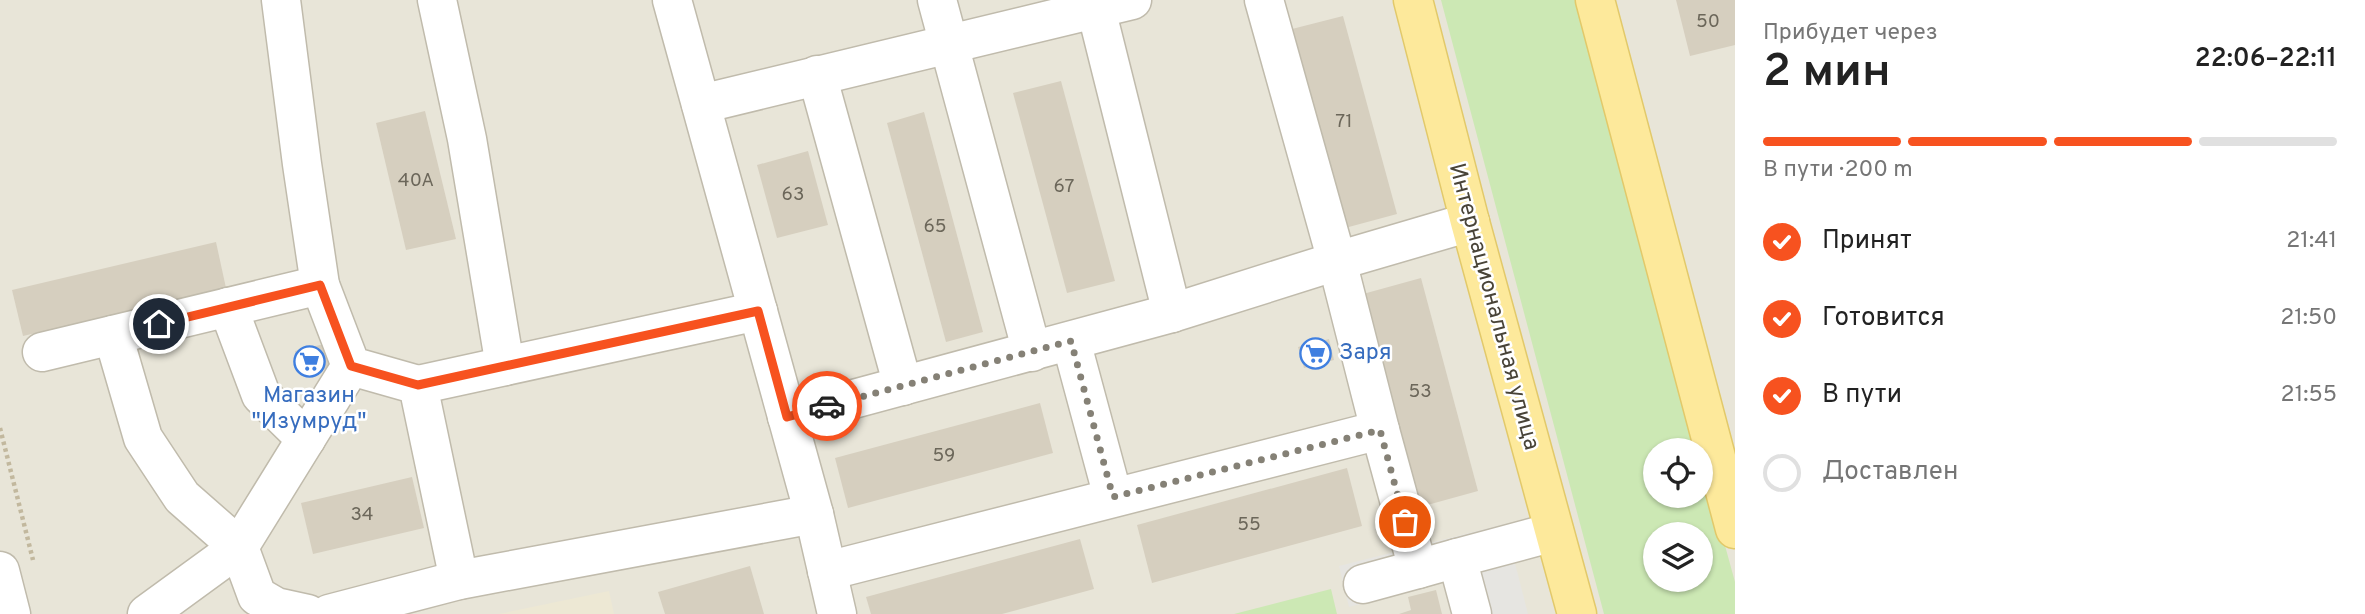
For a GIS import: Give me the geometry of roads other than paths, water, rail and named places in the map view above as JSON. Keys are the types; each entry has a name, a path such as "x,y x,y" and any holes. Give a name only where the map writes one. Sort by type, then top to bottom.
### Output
{"main road":[{"name":"Интернациональная улица","path":"1413,0 1470,222 1577,614"},
{"path":"1595,0 1729,487 1735,529"}],"street":[{"path":"281,0 320,285 351,366"},
{"path":"437,0 467,139 505,366"},
{"path":"672,0 814,514 836,614"},
{"path":"937,0 1032,352"},
{"path":"1264,0 1337,261 1418,569"},
{"path":"701,104 1114,4 1172,313"},
{"path":"817,75 903,386"},
{"path":"787,417 1172,313 1470,222"},
{"path":"42,352 320,285"},
{"path":"228,307 261,395 306,439"},
{"path":"351,366 418,385 758,311"},
{"path":"113,335 143,438 182,497 239,547 257,597 276,607 309,614"},
{"path":"1071,341 1113,497"},
{"path":"147,614 239,547 351,366"},
{"path":"418,385 459,580"},
{"path":"827,571 1380,430"},
{"path":"329,614 459,580 814,514"},
{"path":"1363,584 1554,532"},
{"path":"1457,558 1472,614"},
{"path":"11,614 17,566"}],"place":[{"name":"Заря","path":"1316,353"},
{"name":"Магазин \"Изумруд\"","path":"309,362"}]}
